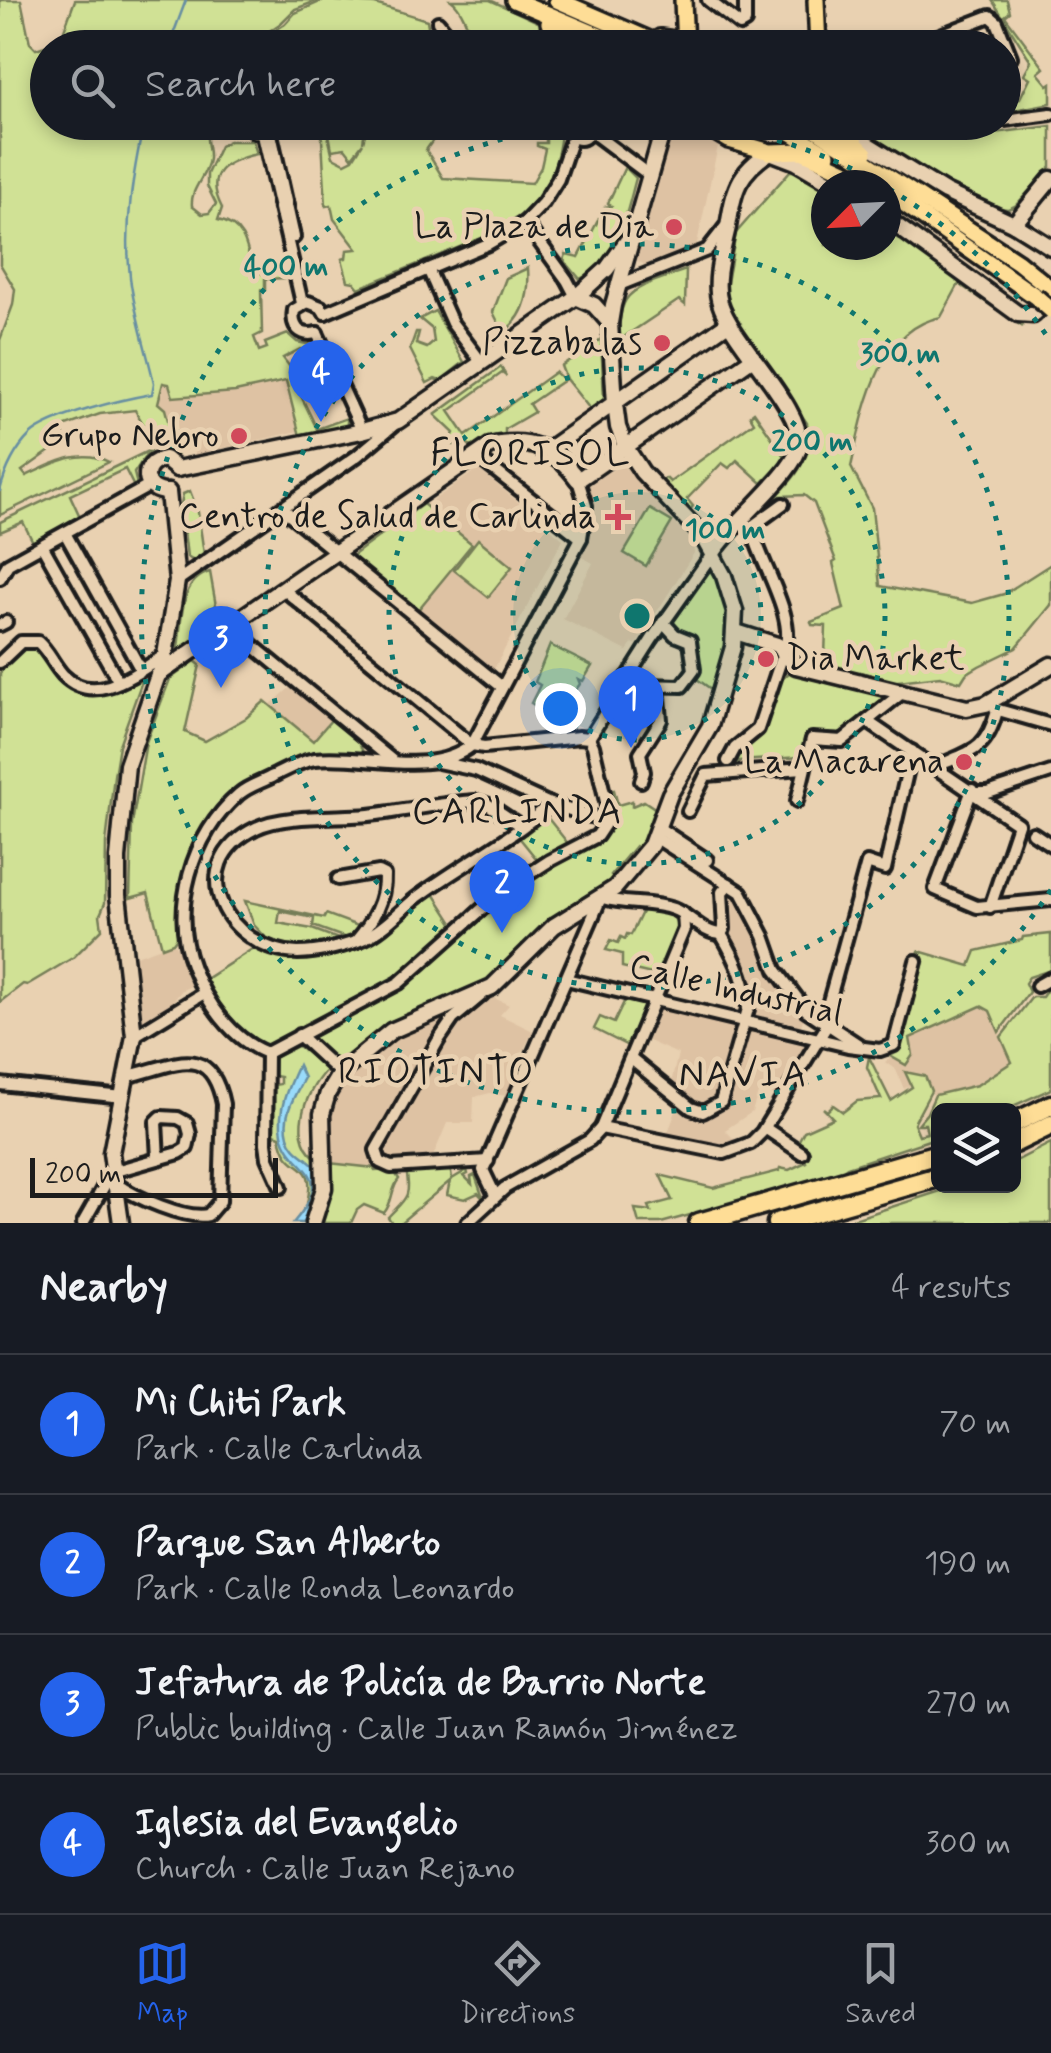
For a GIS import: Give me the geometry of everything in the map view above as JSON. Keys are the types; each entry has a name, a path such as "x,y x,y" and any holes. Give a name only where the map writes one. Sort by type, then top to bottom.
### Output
{"highway":[{"path":"1021,1120 1051,1105"},
{"path":"1021,1140 1051,1125"},
{"path":"699,1223 931,1156"},
{"path":"777,1223 931,1179"}],"main road":[{"path":"506,0 565,30"},
{"path":"514,0 601,30"},
{"path":"558,0 612,30"},
{"path":"680,30 683,0"},
{"path":"816,0 817,30"},
{"path":"729,140 770,152 802,151 851,170"},
{"path":"770,152 777,140"},
{"path":"810,140 861,170"},
{"path":"828,140 865,170"},
{"path":"848,140 871,170"},
{"path":"901,194 1018,262 1046,292 1051,310"},
{"path":"901,200 1046,292"}],"street":[{"path":"708,0 740,25 745,22 745,0"},
{"path":"954,30 990,16 1000,30"},
{"path":"438,22 444,30"},
{"path":"1021,118 1051,114"},
{"path":"268,140 305,302"},
{"path":"325,313 505,236 525,222 558,179 571,140"},
{"path":"602,140 649,175"},
{"path":"488,1160 391,1167 380,1162 376,1150 453,1020 554,926 601,899 628,876 657,832 670,794 710,726 736,632 734,611 716,559 701,534 642,472 618,427 610,323 657,140"},
{"path":"860,140 945,192 1014,224 1051,247"},
{"path":"698,571 716,559 726,533 788,467 800,444 795,421 728,323 719,300 718,282 737,183 749,165 770,152 811,171"},
{"path":"1014,224 1051,179"},
{"path":"576,297 619,285 707,250 728,221"},
{"path":"525,222 576,297 594,305 610,323"},
{"path":"901,229 1018,314 1032,315 1046,292"},
{"path":"629,242 630,261 638,271 657,271"},
{"path":"177,581 365,451 398,421 576,297 629,242"},
{"path":"428,269 452,324 482,363"},
{"path":"305,302 321,307 325,313 326,321 317,333 306,335 297,330 292,320 294,310 305,302"},
{"path":"549,449 728,323"},
{"path":"317,333 365,451"},
{"path":"578,480 752,358"},
{"path":"177,469 398,421"},
{"path":"158,675 490,446 527,442 549,449 578,480 586,506 580,538 472,745 460,754 432,761"},
{"path":"475,456 580,538"},
{"path":"121,1223 111,1153 134,1036 118,895 118,858 128,764 165,655 177,581 168,492 179,478 177,469 165,459 155,461 148,467 149,486 157,492 168,492"},
{"path":"0,578 8,564 149,486"},
{"path":"728,761 735,748 758,729 781,660 787,653 786,626 753,532 754,525 784,504"},
{"path":"283,508 502,687"},
{"path":"65,533 141,670"},
{"path":"701,534 726,533"},
{"path":"267,1053 399,983 501,892 597,836 607,821 608,810 589,738 698,571 704,548 701,534"},
{"path":"42,546 119,682"},
{"path":"283,589 472,745 589,738"},
{"path":"626,677 643,685 682,686 694,670 690,641 674,635 663,622"},
{"path":"230,626 392,761"},
{"path":"768,640 786,626"},
{"path":"736,632 768,640 787,653 796,666 967,708 992,707 1051,726"},
{"path":"0,662 21,642 38,642 59,671 80,687 100,689 165,655"},
{"path":"937,766 980,748 987,740 992,707 1051,665"},
{"path":"641,781 644,772 640,753 662,720 658,686"},
{"path":"881,686 887,694 886,706"},
{"path":"798,801 812,739 842,740 902,692"},
{"path":"868,722 1018,824 990,907"},
{"path":"362,760 370,749 368,740"},
{"path":"601,1128 724,1152 752,1143 766,1128 822,1036 867,863 885,869 912,751"},
{"path":"267,1053 242,1039 204,994 183,933 192,859 209,829 240,792 314,759 432,761 476,770 550,804 607,821"},
{"path":"688,811 706,775 804,768"},
{"path":"974,792 988,793 1051,772"},
{"path":"974,792 934,888 977,906 1051,900"},
{"path":"522,827 489,805 463,802 260,826 226,854 216,870 220,897 242,934 259,946 302,953 355,942 370,936 431,887 522,827 550,804"},
{"path":"657,832 707,860"},
{"path":"657,832 740,892 754,915 776,970 806,1010 857,1045"},
{"path":"1034,833 1051,845"},
{"path":"338,880 378,872 385,880 372,922 355,942"},
{"path":"721,934 722,892 729,884"},
{"path":"601,899 666,906 714,934 721,934"},
{"path":"495,1195 483,1170 601,899"},
{"path":"467,1223 495,1195 590,1140 601,1128 684,929 683,913"},
{"path":"632,1059 678,1100 703,1112 716,1107 725,1094 748,1008 748,994 721,934"},
{"name":"Calle Industrial","path":"566,979 880,1050 894,1045 916,961"},
{"path":"1036,986 1051,978"},
{"path":"313,1223 324,1188 322,1114 328,1093 340,1074 391,1031 492,987"},
{"path":"134,1036 204,994"},
{"path":"299,1036 340,1074"},
{"path":"267,1053 266,1143 280,1187"},
{"path":"114,1177 130,1192 191,1216 208,1215 220,1201 223,1104 210,1072 198,1062 186,1060 128,1076"},
{"path":"0,1084 123,1097"},
{"path":"83,1223 114,1177 187,1148 187,1124 178,1118 161,1117 156,1122 158,1159"},
{"path":"766,1128 802,1152"}],"shaded area":[{"path":"672,140 708,140 718,146 696,248 645,265 638,261 636,252 666,144"},
{"path":"287,380 299,431 206,452 206,456 195,457 192,447 177,454 165,409 158,403 162,382 169,384 174,397"},
{"path":"622,463 693,542 694,553 636,645 633,643 627,651 563,619 593,563 580,556 593,521 590,485"},
{"path":"478,469 563,539 492,673 417,611 472,544 426,505"},
{"path":"292,686 332,719 313,741 270,705"},
{"path":"728,892 737,894 760,940 768,970 805,1014 800,1028 753,1018 751,983 729,936"},
{"path":"173,943 179,949 191,986 182,990 156,1022 140,1030 133,957"},
{"path":"490,996 509,1005 500,1015 533,1031 516,1065 524,1068 511,1097 490,1093 474,1097 473,1123 447,1123 432,1159 385,1160 381,1149 392,1130 397,1130 400,1116 416,1088 421,1088 430,1064 435,1065 443,1042 457,1023"},
{"path":"981,1006 990,1011 1012,1062 977,1085 935,1095 925,1076 904,1089 896,1070 885,1062 898,1052 901,1042"},
{"path":"659,1008 735,1026 717,1099 705,1106 687,1100 670,1087 678,1054 646,1040"},
{"path":"451,1012 429,1046 421,1050 422,1058 373,1142 374,1168 329,1163 330,1108 348,1074 392,1039"},
{"path":"750,1029 791,1042 794,1038 809,1046 779,1096 759,1090 752,1112 725,1130 738,1143 710,1144 687,1136 685,1139 667,1135 678,1106 705,1117 724,1107"}],"green space":[{"path":"0,0 21,0 30,43 30,140 207,140 208,165 192,200 192,206 202,214 209,213 216,204 207,186 207,174 220,146 229,141 253,141 257,154 235,160 220,170 215,186 222,208 218,220 239,231 252,269 263,274 283,270 285,278 265,279 265,290 261,290 262,333 254,337 259,351 267,348 265,343 288,334 297,342 312,345 322,366 315,368 310,351 300,349 283,358 293,371 290,373 317,429 347,418 347,426 300,436 286,381 235,392 173,397 169,384 163,383 158,403 165,409 177,454 153,441 135,410 100,414 63,427 64,441 22,471 26,476 77,457 109,462 0,515 0,340 15,289 0,264"},
{"path":"75,0 319,0 295,9 271,30 64,30"},
{"path":"324,0 375,4 427,20 429,30 276,30 295,13"},
{"path":"451,0 490,0 555,30 468,30"},
{"path":"992,0 1007,0 1010,12 1005,16 1016,30 1011,30"},
{"path":"1021,37 1044,68 1038,73 1048,85 1051,83 1051,103 1021,109 1021,96 1030,78 1024,74 1031,61 1021,45"},
{"path":"1051,126 1051,167 1008,209 998,208 917,170 872,140 1021,140 1021,130"},
{"path":"322,140 329,140 333,157 345,163 353,159 363,143 352,157 345,148 332,150 330,140 433,140 426,150 443,178 532,183 545,149 537,143 560,140 546,186 514,220 499,231 359,288 348,281 342,259 346,258 347,250 357,249 334,219 331,205 326,206"},
{"path":"625,167 636,178 619,236 604,261 580,279 564,260 566,254 579,257 605,207 611,206 608,203"},
{"path":"790,171 796,171 811,180 811,260 901,260 901,238 1023,327 959,284 941,317 919,325 901,338 887,356 868,400 851,467 872,508 880,586 972,603 1004,594 1051,564 1051,605 1016,648 966,674 961,682 940,676 890,682 809,663 810,658 825,657 826,626 811,622 844,609 833,563 836,561 814,503 804,495 781,496 752,519 794,477 808,439 807,423 731,314 726,288 736,233"},
{"path":"528,268 528,289 519,316 497,336 502,330 493,312 506,278"},
{"path":"686,270 685,305 679,300 624,337 620,362 620,320 628,298 648,284"},
{"path":"435,311 464,362 440,381 427,383 410,349 416,332 416,344 427,348 434,342 432,329 420,319"},
{"path":"601,339 604,399 590,409 566,379 561,366"},
{"path":"501,367 506,376 502,373 449,411 466,436 555,372 564,380 529,404 534,412 505,429 505,435 473,448 462,439 454,445 450,442 454,433 435,415"},
{"path":"754,412 786,458 762,483 737,460 729,468 722,463 687,499 693,506 689,511 662,480 670,482 754,422 750,415"},
{"path":"148,451 152,453 146,455 134,473 134,487 125,469 70,495 81,519 33,542 23,522 0,532 0,522"},
{"path":"190,491 198,512 204,554 194,561 187,557 181,505 183,494"},
{"path":"423,504 472,544 417,611 351,557"},
{"path":"650,509 672,522 646,566 624,553"},
{"path":"478,539 512,567 488,597 454,570"},
{"path":"714,569 730,612 725,621 729,634 715,692 697,679 693,638 670,626 707,570"},
{"path":"210,572 219,623 183,650 178,648 187,592 200,576"},
{"path":"30,645 41,652 60,680 80,691 103,692 137,679 142,681 119,745 114,776 106,843 105,903 100,915 102,929 74,957 23,984 0,1002 0,673 19,650"},
{"path":"550,645 592,666 583,681 578,679 580,684 569,699 554,691 541,709 531,703"},
{"path":"195,661 200,665 185,732 205,741 246,718 265,701 313,741 332,719 357,739 363,752 323,753 297,759 227,800 194,843 183,879 178,936 162,947 148,893 130,898 132,824 146,742 170,679"},
{"path":"790,672 880,694 883,701 844,733 816,732 808,736 801,757 739,761 737,767 731,767 743,748 763,732 781,680"},
{"path":"614,790 618,805 632,801 632,806 644,801 656,809 640,849 635,846 611,875 615,879 553,921 502,974 369,1039 339,1066 310,1040 395,992 516,889 599,842 613,820 609,791"},
{"path":"547,817 570,846 539,862 518,836"},
{"path":"433,892 455,926 394,979 267,1047 239,1028 204,980 254,948 312,955 357,947 386,931"},
{"path":"245,901 324,918 326,914 361,927 346,938 313,926 314,918 280,911 278,923 312,929 341,940 304,947 274,946 254,925"},
{"path":"643,910 670,913 678,924 660,976 622,967 622,954 606,950 611,940 618,943 621,937 631,935"},
{"path":"1051,934 1051,970 1029,977 1025,983 1029,992 999,1032 990,1011 981,1006 910,1038 913,1055 906,1065 890,1056 898,1052 924,962 917,959 919,951 970,966 976,951 1023,937"},
{"path":"1051,984 1051,1089 1020,1103 931,1103 935,1095 977,1085 1012,1062 1001,1037 1032,997 1042,997"},
{"path":"625,1000 649,1005 632,1048 594,1029 600,1017 614,1023"},
{"path":"298,1046 327,1069 312,1090 302,1116 304,1140 319,1160 320,1186 307,1203 308,1178 289,1157 280,1136 274,1134 274,1085 280,1084 280,1077 274,1076 274,1058"},
{"path":"869,1057 891,1101 912,1087 905,1072 925,1076 931,1091 914,1123 919,1135 927,1133 925,1124 918,1124 931,1104 931,1139 847,1167 837,1175 661,1223 639,1223 635,1209 651,1211 649,1206 672,1200 660,1175 713,1188 780,1168 789,1170 806,1162 798,1142 804,1131 833,1118 823,1108 827,1111 833,1105 843,1112 857,1101 881,1099 867,1067"},
{"path":"1051,1143 1051,1223 842,1223 934,1193 1021,1193 1021,1158"},
{"path":"329,1163 393,1170 399,1179 384,1213 364,1205 351,1223 320,1223 328,1200"},
{"path":"450,1167 452,1179 467,1170 464,1176 472,1184 471,1177 475,1175 483,1198 478,1193 465,1199 447,1195 450,1181 400,1223 392,1223 388,1217 407,1192 406,1170"}],"water":[{"path":"298,1065 304,1078 288,1113 288,1136 295,1149 314,1165 319,1179 307,1217 303,1223 293,1223 312,1192 312,1181 287,1147 281,1125 284,1099"}],"waterway":[{"path":"175,30 186,0"},
{"path":"0,491 15,454 40,428 88,409 152,394 154,383 134,303 128,257 131,199 140,140"}],"place":[{"name":"La Plaza de Dia","path":"674,227"},
{"name":"Pizzabalas","path":"662,343"},
{"name":"Iglesia del Evangelio","path":"321,422"},
{"name":"Grupo Nebro","path":"239,436"},
{"name":"Centro de Salud de Carlinda","path":"618,517"},
{"name":"Dia Market","path":"766,659"},
{"name":"Jefatura de Policía de Barrio Norte","path":"221,688"},
{"name":"Mi Chiti Park","path":"631,748"},
{"name":"La Macarena","path":"964,762"},
{"name":"Parque San Alberto","path":"502,933"}],"district":[{"name":"FLORISOL","path":"531,454"},
{"name":"CARLINDA","path":"518,812"},
{"name":"RIOTINTO","path":"437,1072"},
{"name":"NAVIA","path":"744,1075"}]}
